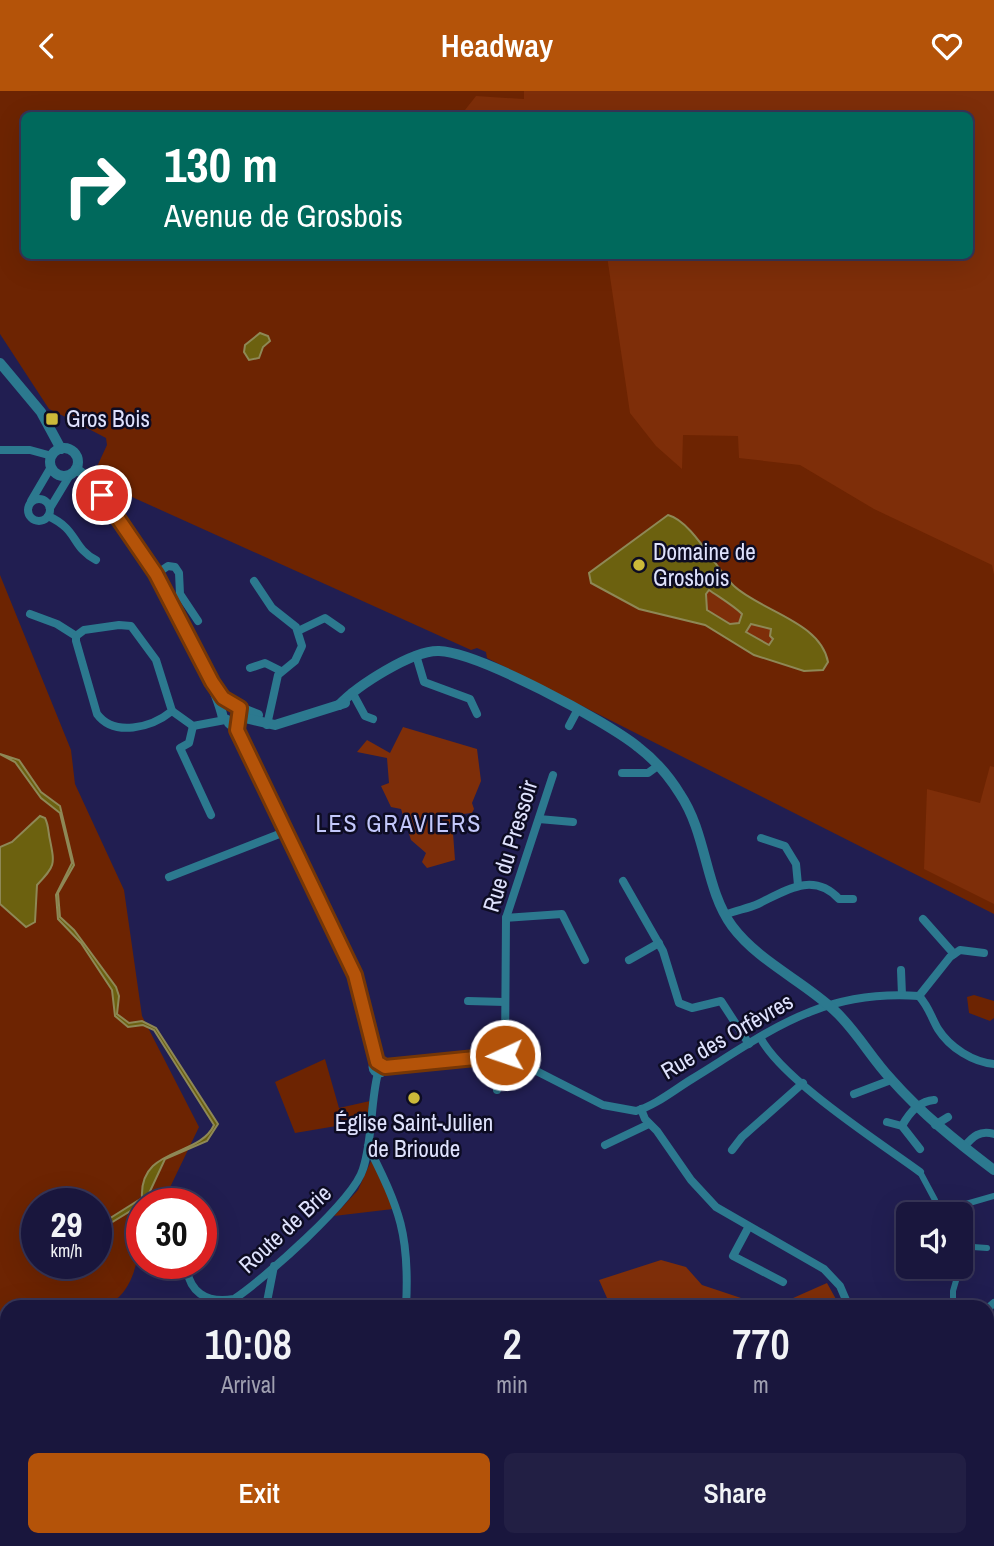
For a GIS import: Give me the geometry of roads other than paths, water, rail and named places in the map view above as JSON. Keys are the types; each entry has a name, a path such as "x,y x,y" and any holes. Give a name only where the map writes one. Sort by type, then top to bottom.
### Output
{"street":[{"path":"0,363 41,412 65,449 77,456 73,472 49,512 41,521 33,520 28,514 29,505 51,461 65,449"},
{"path":"0,450 30,450 51,461 61,476 73,472"},
{"path":"73,472 102,495 156,574 212,682 355,975 380,1067 503,1055 603,1105 642,1109 649,1123 701,1192 727,1216 824,1269 840,1286 846,1300"},
{"path":"29,505 40,499 49,512 71,530 80,548 96,560"},
{"path":"156,574 168,566 175,566 179,573 180,594 198,621"},
{"path":"254,580 272,608 299,631 302,646 300,653 281,671 268,722"},
{"path":"30,614 57,624 76,636 86,682 97,714 104,724 117,729 132,728 172,711"},
{"path":"299,631 325,618 341,629"},
{"path":"76,636 85,630 131,626 156,660 172,711 193,726 230,717 285,723 339,705 400,662 416,655 437,651 459,654 578,711 628,739 659,765 681,795 695,822 725,915 742,937 828,1005 891,1080 935,1125 994,1170"},
{"path":"416,655 424,682 470,699 477,714"},
{"path":"250,668 265,663 281,671"},
{"path":"354,694 365,716 373,719"},
{"path":"569,726 578,711"},
{"path":"193,726 189,743 180,748 211,815"},
{"path":"622,773 648,773 659,765"},
{"name":"Rue du Pressoir","path":"497,1090 503,1055 506,918 553,775"},
{"path":"539,819 573,823"},
{"path":"169,877 287,831"},
{"path":"761,838 785,846 796,864 798,885"},
{"path":"623,881 659,943 679,1003 692,1008 721,1001 749,1044"},
{"path":"725,915 758,904 777,892 798,885 813,885 832,891 839,899 853,899"},
{"path":"506,918 562,914 585,960"},
{"path":"923,919 954,954"},
{"path":"629,960 659,943"},
{"path":"984,953 970,950 954,954 919,996 930,1007 942,1035 955,1048 982,1063 994,1064"},
{"path":"901,970 902,995"},
{"name":"Rue des Orfèvres","path":"642,1109 794,1016 873,995 919,996"},
{"path":"468,1002 505,1002"},
{"path":"760,1037 767,1052 803,1083 920,1172 935,1200"},
{"name":"Route de Brie","path":"229,1300 244,1293 354,1191 363,1171 380,1067"},
{"path":"855,1094 891,1080"},
{"path":"732,1150 742,1136 803,1083"},
{"path":"902,1126 925,1100 934,1100"},
{"path":"935,1125 948,1117"},
{"path":"887,1122 902,1126 920,1149"},
{"path":"605,1145 649,1123"},
{"path":"964,1147 973,1136 985,1132 994,1134"},
{"path":"368,1146 402,1220 408,1268 406,1300"},
{"path":"973,1202 994,1196"},
{"path":"748,1228 733,1256 783,1282"},
{"path":"974,1247 987,1248"},
{"path":"267,1300 274,1265"},
{"name":"Route de Brie","path":"189,1279 195,1291 211,1300"},
{"path":"953,1300 956,1279"}],"place":[{"name":"Gros Bois","path":"52,419"},
{"name":"Domaine de Grosbois","path":"639,565"},
{"name":"Église Saint-Julien de Brioude","path":"414,1098"}],"district":[{"name":"LES GRAVIERS","path":"399,824"}]}
